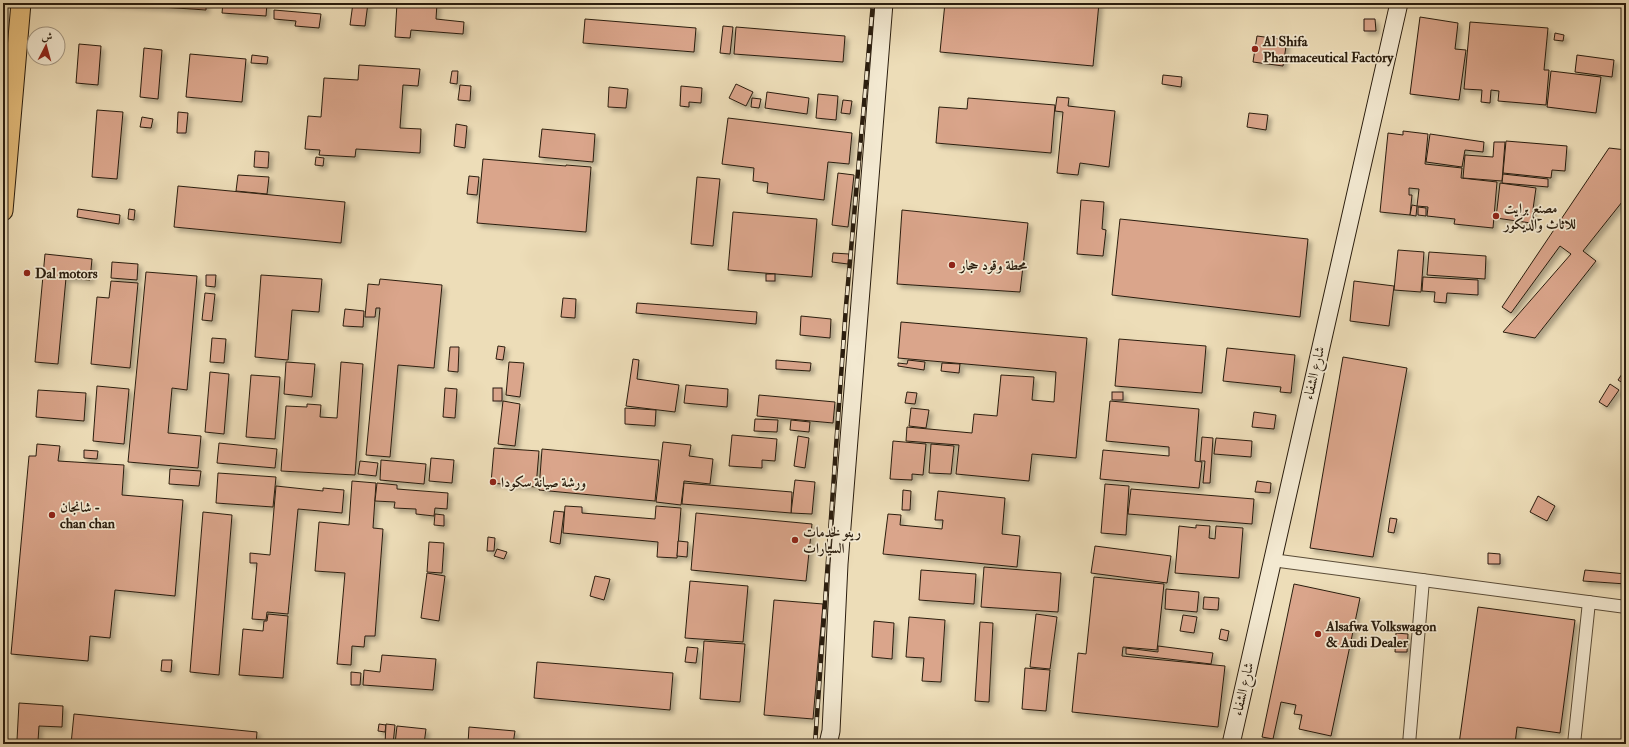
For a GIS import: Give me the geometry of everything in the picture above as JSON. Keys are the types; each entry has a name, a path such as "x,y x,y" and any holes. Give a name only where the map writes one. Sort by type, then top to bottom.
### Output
{"main road":[{"path":"3,211 21,3"}],"street":[{"path":"828,744 830,731 839,564 884,3"},
{"name":"شارع الشفاء","path":"1231,744 1399,3"},
{"path":"1272,560 1626,607"},
{"path":"1409,744 1423,580"},
{"path":"1574,744 1589,602"}],"building":[{"path":"102,3 206,3 206,10"},
{"path":"223,3 267,3 266,16 222,13"},
{"path":"353,3 368,3 365,26 350,25"},
{"path":"397,3 437,3 436,19 464,22 463,34 411,30 410,38 395,37"},
{"path":"945,3 1099,3 1093,66 940,52"},
{"path":"274,10 321,14 319,28 295,26 296,21 274,19"},
{"path":"1420,17 1458,23 1455,49 1466,50 1459,100 1410,94"},
{"path":"585,19 696,28 694,52 583,43"},
{"path":"1364,19 1375,19 1376,31 1364,31"},
{"path":"1470,22 1548,28 1544,70 1549,70 1546,105 1498,101 1499,91 1491,90 1490,103 1481,102 1482,90 1464,89"},
{"path":"723,26 733,27 730,54 720,53"},
{"path":"736,27 845,36 843,62 734,54"},
{"path":"1555,33 1564,35 1563,41 1554,40"},
{"path":"1257,36 1287,40 1283,66 1253,62"},
{"path":"79,44 101,46 98,85 76,83"},
{"path":"144,48 162,50 158,99 140,97"},
{"path":"190,54 246,59 242,102 186,97"},
{"path":"252,55 268,57 267,64 251,63"},
{"path":"1577,55 1614,60 1612,77 1575,72"},
{"path":"359,65 420,69 418,86 403,85 400,128 421,129 420,153 356,149 355,157 319,155 320,150 305,149 308,116 321,117 324,78 358,80"},
{"path":"452,71 458,71 457,84 450,83"},
{"path":"1551,71 1601,77 1596,113 1547,107"},
{"path":"1163,75 1182,77 1181,87 1162,84"},
{"path":"736,84 753,92 746,106 729,98"},
{"path":"460,85 471,86 470,101 458,100"},
{"path":"681,86 702,88 701,103 689,102 689,107 680,106"},
{"path":"609,87 628,89 626,108 608,107"},
{"path":"767,92 809,98 807,114 765,108"},
{"path":"818,94 838,96 836,120 816,118"},
{"path":"1057,97 1069,98 1068,106 1115,111 1109,167 1080,163 1078,175 1057,173 1063,112 1055,111"},
{"path":"752,98 761,99 759,108 751,107"},
{"path":"968,98 1055,105 1051,153 936,143 939,107 967,109"},
{"path":"843,100 852,101 850,114 841,113"},
{"path":"97,110 123,112 117,179 92,177"},
{"path":"178,112 188,113 186,133 177,133"},
{"path":"1249,113 1268,115 1266,130 1247,127"},
{"path":"142,117 153,119 151,128 140,127"},
{"path":"728,118 852,133 849,164 828,162 824,200 767,193 768,183 753,181 754,168 722,164"},
{"path":"456,124 467,126 465,148 454,146"},
{"path":"542,129 595,134 593,162 539,157"},
{"path":"1403,131 1428,134 1425,164 1462,168 1461,178 1497,182 1493,228 1454,224 1455,219 1427,216 1428,207 1417,206 1419,189 1409,188 1409,195 1412,195 1410,215 1380,212 1388,133 1403,135"},
{"path":"1430,134 1484,142 1483,152 1465,150 1462,167 1426,162"},
{"path":"1506,141 1567,146 1565,171 1552,170 1551,178 1503,173"},
{"path":"1494,142 1505,142 1502,181 1463,178 1465,155 1493,157"},
{"path":"1609,148 1626,150 1626,197 1583,251 1596,261 1535,338 1503,332 1571,254 1560,246 1511,313 1502,307"},
{"path":"255,151 269,152 268,168 254,167"},
{"path":"316,157 324,158 323,166 315,165"},
{"path":"483,159 591,167 586,232 477,223"},
{"path":"838,173 854,175 848,227 832,225"},
{"path":"1503,174 1548,179 1548,187 1502,183"},
{"path":"238,175 269,177 267,194 236,191"},
{"path":"469,176 479,177 477,195 467,194"},
{"path":"697,177 720,179 713,246 691,244"},
{"path":"1500,183 1536,188 1531,223 1496,218"},
{"path":"178,186 345,202 341,243 174,227"},
{"path":"1081,200 1104,202 1102,229 1106,230 1103,256 1077,254"},
{"path":"1412,205 1417,206 1416,216 1410,215"},
{"path":"1418,207 1426,208 1426,216 1418,215"},
{"path":"78,209 120,215 119,224 77,217"},
{"path":"129,209 135,210 134,220 128,219"},
{"path":"902,210 1028,223 1020,292 897,284"},
{"path":"733,212 817,219 812,277 728,270"},
{"path":"1120,219 1308,239 1300,317 1112,295"},
{"path":"1398,250 1424,252 1421,292 1394,290"},
{"path":"1429,252 1486,256 1485,279 1427,275"},
{"path":"833,253 849,254 848,264 832,262"},
{"path":"45,254 92,259 90,280 66,278 58,364 35,362"},
{"path":"112,262 138,264 137,280 111,278"},
{"path":"146,272 197,276 187,390 172,388 168,433 201,436 198,468 128,462"},
{"path":"766,274 775,274 775,281 766,281"},
{"path":"206,275 216,275 215,287 206,286"},
{"path":"261,275 322,279 319,312 292,310 288,360 255,357"},
{"path":"1423,277 1478,280 1478,295 1447,293 1446,303 1434,302 1435,292 1422,291"},
{"path":"380,279 442,285 434,368 398,365 390,457 366,455 380,308 376,308 375,317 365,317 368,284 379,285"},
{"path":"111,281 138,283 130,368 91,364 97,297 109,298"},
{"path":"1354,281 1394,286 1389,326 1350,321"},
{"path":"205,293 215,294 212,321 202,320"},
{"path":"563,298 576,299 575,318 561,317"},
{"path":"637,303 757,312 756,324 636,313"},
{"path":"345,309 364,311 363,327 343,326"},
{"path":"801,316 831,319 830,338 800,335"},
{"path":"901,322 1087,338 1076,458 1032,454 1029,481 956,474 959,445 906,441 907,427 972,433 974,414 997,416 1001,375 1034,377 1032,400 1054,402 1056,372 898,358"},
{"path":"212,338 226,339 224,363 210,362"},
{"path":"1119,339 1206,346 1202,393 1115,386"},
{"path":"498,346 505,347 503,360 496,359"},
{"path":"450,347 459,347 458,372 448,371"},
{"path":"1227,348 1295,355 1291,393 1280,392 1281,387 1223,381"},
{"path":"1343,357 1407,368 1373,557 1310,548"},
{"path":"633,359 639,360 637,379 679,385 675,412 626,406"},
{"path":"776,360 811,363 810,371 776,369"},
{"path":"908,360 925,362 924,370 898,366 898,363 907,364"},
{"path":"286,362 315,364 312,397 284,394"},
{"path":"341,362 363,364 355,475 281,471 286,406 307,407 307,404 321,405 320,417 337,418"},
{"path":"509,362 524,363 520,397 506,395"},
{"path":"942,363 960,364 959,373 941,371"},
{"path":"1626,368 1626,385 1618,380"},
{"path":"210,372 229,374 224,434 205,432"},
{"path":"251,375 280,377 275,439 246,437"},
{"path":"1610,384 1619,390 1607,407 1599,402"},
{"path":"686,385 728,389 727,407 684,403"},
{"path":"97,386 129,389 124,444 93,441"},
{"path":"445,388 457,389 455,418 443,417"},
{"path":"493,388 502,388 502,401 493,401"},
{"path":"38,390 86,393 84,421 36,417"},
{"path":"907,392 917,393 915,404 905,403"},
{"path":"1112,392 1123,392 1123,400 1112,400"},
{"path":"759,395 835,402 833,423 757,416"},
{"path":"503,401 520,404 515,446 498,444"},
{"path":"1110,401 1199,409 1195,461 1202,462 1199,488 1100,479 1103,450 1169,456 1169,447 1106,441"},
{"path":"625,408 656,410 655,426 625,424"},
{"path":"911,408 929,410 926,428 909,426"},
{"path":"1254,412 1276,415 1274,429 1252,427"},
{"path":"755,419 778,420 777,432 754,431"},
{"path":"791,420 810,422 809,432 790,430"},
{"path":"732,435 777,439 775,461 762,460 762,468 729,466"},
{"path":"798,436 809,438 805,468 794,466"},
{"path":"1202,437 1213,438 1210,483 1203,483 1205,461 1200,461"},
{"path":"1216,438 1252,441 1251,457 1214,454"},
{"path":"893,441 926,444 923,475 912,474 912,480 890,479"},
{"path":"663,442 691,445 689,456 713,459 710,484 684,481 681,505 656,502"},
{"path":"219,443 277,449 275,468 217,463"},
{"path":"37,444 60,446 58,461 124,465 122,495 183,500 175,596 115,590 110,638 90,636 88,661 11,654 29,456 36,456"},
{"path":"931,444 954,446 951,474 929,473"},
{"path":"494,448 539,451 536,487 491,483"},
{"path":"542,449 659,460 655,501 539,490"},
{"path":"84,450 98,451 97,459 84,458"},
{"path":"431,458 454,460 452,483 429,481"},
{"path":"381,460 426,464 424,484 380,480"},
{"path":"360,461 378,463 376,476 358,474"},
{"path":"170,469 201,471 199,486 169,484"},
{"path":"218,473 276,477 273,507 216,503"},
{"path":"795,480 815,482 812,514 791,513"},
{"path":"352,481 376,483 373,528 383,529 375,636 365,636 364,647 352,646 351,665 337,664 345,573 315,571 319,522 349,525"},
{"path":"1257,481 1271,483 1270,493 1255,492"},
{"path":"377,483 397,485 397,489 448,493 447,509 435,508 434,516 416,514 416,509 394,508 395,502 375,501"},
{"path":"684,483 792,492 791,513 682,504"},
{"path":"1105,484 1129,486 1126,535 1101,533"},
{"path":"276,486 323,491 323,488 344,490 342,513 298,509 288,614 267,612 266,620 252,619 257,563 250,563 250,553 270,555"},
{"path":"1131,489 1254,499 1252,524 1128,514"},
{"path":"903,490 911,491 910,510 902,510"},
{"path":"938,491 1005,498 1002,534 1020,536 1017,567 883,554 888,514 901,515 900,525 942,529 943,520 935,520"},
{"path":"1538,496 1555,506 1547,521 1530,512"},
{"path":"565,506 582,507 582,513 655,519 656,506 681,508 677,558 657,557 658,542 563,533"},
{"path":"554,511 564,512 560,544 550,542"},
{"path":"203,512 232,515 219,675 190,672"},
{"path":"696,513 812,524 806,581 691,570"},
{"path":"435,514 444,515 444,526 434,525"},
{"path":"1390,518 1397,519 1394,533 1388,532"},
{"path":"1196,525 1210,526 1209,538 1215,539 1216,526 1243,528 1239,578 1175,573 1179,526 1196,528"},
{"path":"488,537 495,538 494,551 487,551"},
{"path":"678,541 688,542 687,557 677,556"},
{"path":"429,542 444,543 442,573 427,572"},
{"path":"1095,546 1171,556 1167,583 1091,573"},
{"path":"497,549 507,552 504,559 494,556"},
{"path":"1488,553 1500,554 1500,564 1488,564"},
{"path":"984,567 1061,573 1058,612 981,607"},
{"path":"921,570 976,574 974,604 919,600"},
{"path":"1585,570 1626,574 1626,584 1583,581"},
{"path":"427,573 445,576 439,621 421,618"},
{"path":"595,576 610,579 604,600 590,596"},
{"path":"1094,577 1164,584 1157,650 1123,647 1122,656 1225,666 1218,727 1072,712 1078,653 1086,654"},
{"path":"690,581 748,586 743,642 685,638"},
{"name":"Alsafwa Volkswagon & Audi Dealer","path":"1294,584 1360,598 1331,736 1299,729 1302,715 1294,714 1296,705 1281,702 1273,739 1262,737"},
{"path":"1166,589 1199,592 1197,612 1165,609"},
{"path":"1204,597 1219,598 1218,610 1203,609"},
{"path":"774,600 823,604 813,719 764,715"},
{"path":"1478,607 1575,620 1560,733 1517,727 1515,744 1459,744"},
{"path":"268,614 288,616 283,678 239,675 243,629 263,631 264,621 267,621"},
{"path":"1036,614 1057,617 1050,669 1030,667"},
{"path":"1183,615 1197,617 1194,633 1180,631"},
{"path":"909,617 945,620 941,682 922,681 924,658 906,657"},
{"path":"874,621 894,623 892,659 872,657"},
{"path":"980,622 993,623 989,702 975,701"},
{"path":"1221,629 1229,631 1227,641 1219,639"},
{"path":"1396,633 1408,634 1407,652 1395,652"},
{"path":"704,641 745,644 740,702 700,699"},
{"path":"1158,646 1213,653 1211,664 1126,654 1126,648 1158,652"},
{"path":"687,647 698,648 696,663 685,662"},
{"path":"382,655 436,659 433,690 363,685 364,670 380,672"},
{"path":"162,660 172,660 171,672 161,671"},
{"path":"537,662 673,673 670,710 534,698"},
{"path":"1025,668 1050,670 1046,711 1022,709"},
{"path":"351,672 361,673 360,685 351,685"},
{"path":"19,703 63,706 62,727 39,726 38,741 17,740"},
{"path":"74,714 257,732 256,744 71,744"},
{"path":"379,724 386,725 385,732 378,731"},
{"path":"386,724 395,725 393,744 385,744"},
{"path":"397,726 426,729 424,744 395,744"},
{"path":"469,727 515,731 513,744 468,744"}],"railway":[{"path":"815,744 846,306 873,3"}],"place":[{"name":"Al Shifa Pharmaceutical Factory","path":"1255,49"},
{"name":"مصنع برايت للاثاث والديكور","path":"1496,216"},
{"name":"محطة وقود حجار","path":"952,265"},
{"name":"Dal motors","path":"27,273"},
{"name":"ورشة صيانة سكودا","path":"493,482"},
{"name":"شانجان - chan chan","path":"52,515"},
{"name":"رينو لخدمات السيارات","path":"795,540"},
{"name":"Alsafwa Volkswagon & Audi Dealer","path":"1318,634"}]}
